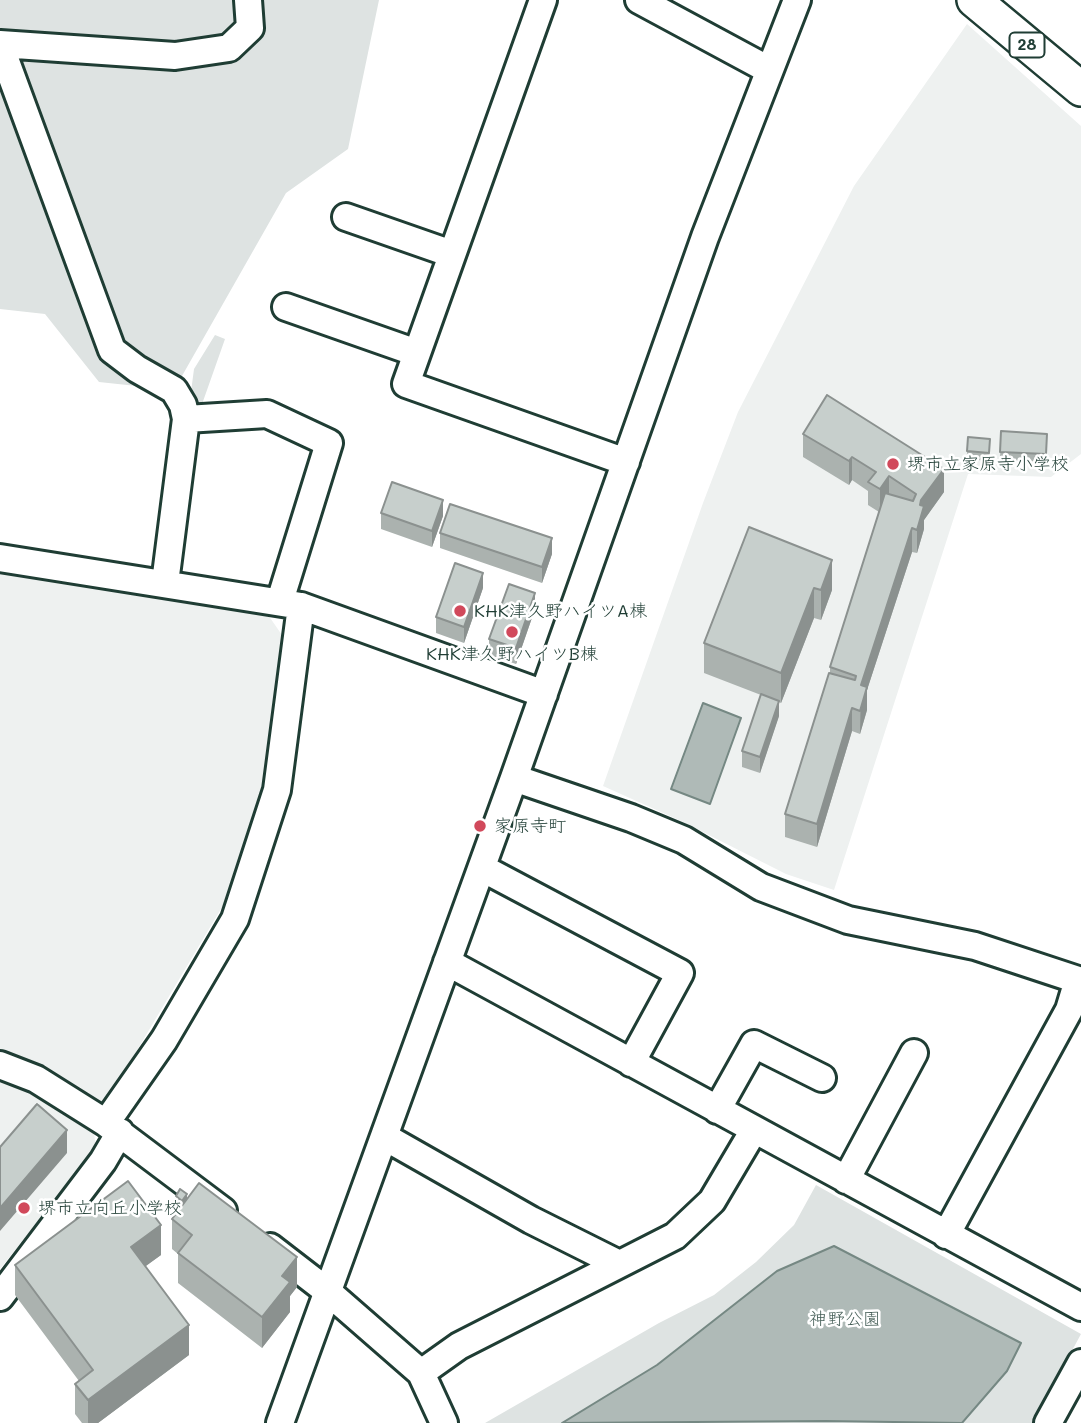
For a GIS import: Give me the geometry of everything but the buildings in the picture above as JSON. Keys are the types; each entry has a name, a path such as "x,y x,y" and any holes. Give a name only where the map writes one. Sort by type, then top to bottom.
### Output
{"main road":[{"name":"28","path":"974,0 1081,89"}],"street":[{"path":"165,583 186,419 183,405 174,390 112,350 0,44 174,55 229,48 250,28 248,0"},
{"path":"543,0 406,384 626,462"},
{"path":"639,0 769,70"},
{"path":"280,1423 514,779 705,237 797,0"},
{"path":"346,217 453,254"},
{"path":"286,307 417,353"},
{"path":"0,1297 103,1161 113,1127 235,919 276,790 290,603 329,443 267,414 186,419"},
{"path":"0,558 290,603 544,694"},
{"path":"514,779 631,818 684,840 761,887 848,920 975,946 1078,980 1069,1010 946,1235"},
{"path":"482,868 680,973 631,1063"},
{"path":"447,962 1081,1307"},
{"path":"717,1110 754,1044 822,1078"},
{"path":"845,1180 914,1054"},
{"path":"0,1065 36,1079 113,1127 327,1291 421,1373 444,1423"},
{"path":"421,1373 459,1346 675,1236 712,1201 754,1130"},
{"path":"385,1137 531,1220 617,1264"},
{"path":"1048,1423 1081,1363"}],"shaded area":[{"name":"堺市立家原寺小学校","path":"967,24 1081,126 1081,454 1051,477 968,474 834,890 786,874 681,821 603,786 738,412 854,186"},
{"path":"0,571 264,609 284,638 270,776 231,892 105,1104 96,1106 0,1055"},
{"path":"703,703 741,718 710,804 671,789"},
{"name":"堺市立向丘小学校","path":"0,1078 54,1102 94,1133 96,1148 0,1269"},
{"name":"神野公園","path":"834,1246 1021,1343 1007,1371 962,1423 562,1423 657,1365 777,1271"}],"green space":[{"path":"0,0 379,0 348,149 286,193 174,390 99,382 45,314 0,309"},
{"path":"215,335 225,339 201,407 189,407 194,369"},
{"name":"神野公園","path":"816,1185 1081,1334 1033,1423 485,1423 659,1323 714,1295 756,1262 794,1225"}],"place":[{"name":"堺市立家原寺小学校","path":"893,464"},
{"name":"KHK津久野ハイツA棟","path":"460,611"},
{"name":"KHK津久野ハイツB棟","path":"512,632"},
{"name":"家原寺町","path":"480,826"},
{"name":"堺市立向丘小学校","path":"24,1208"}]}
